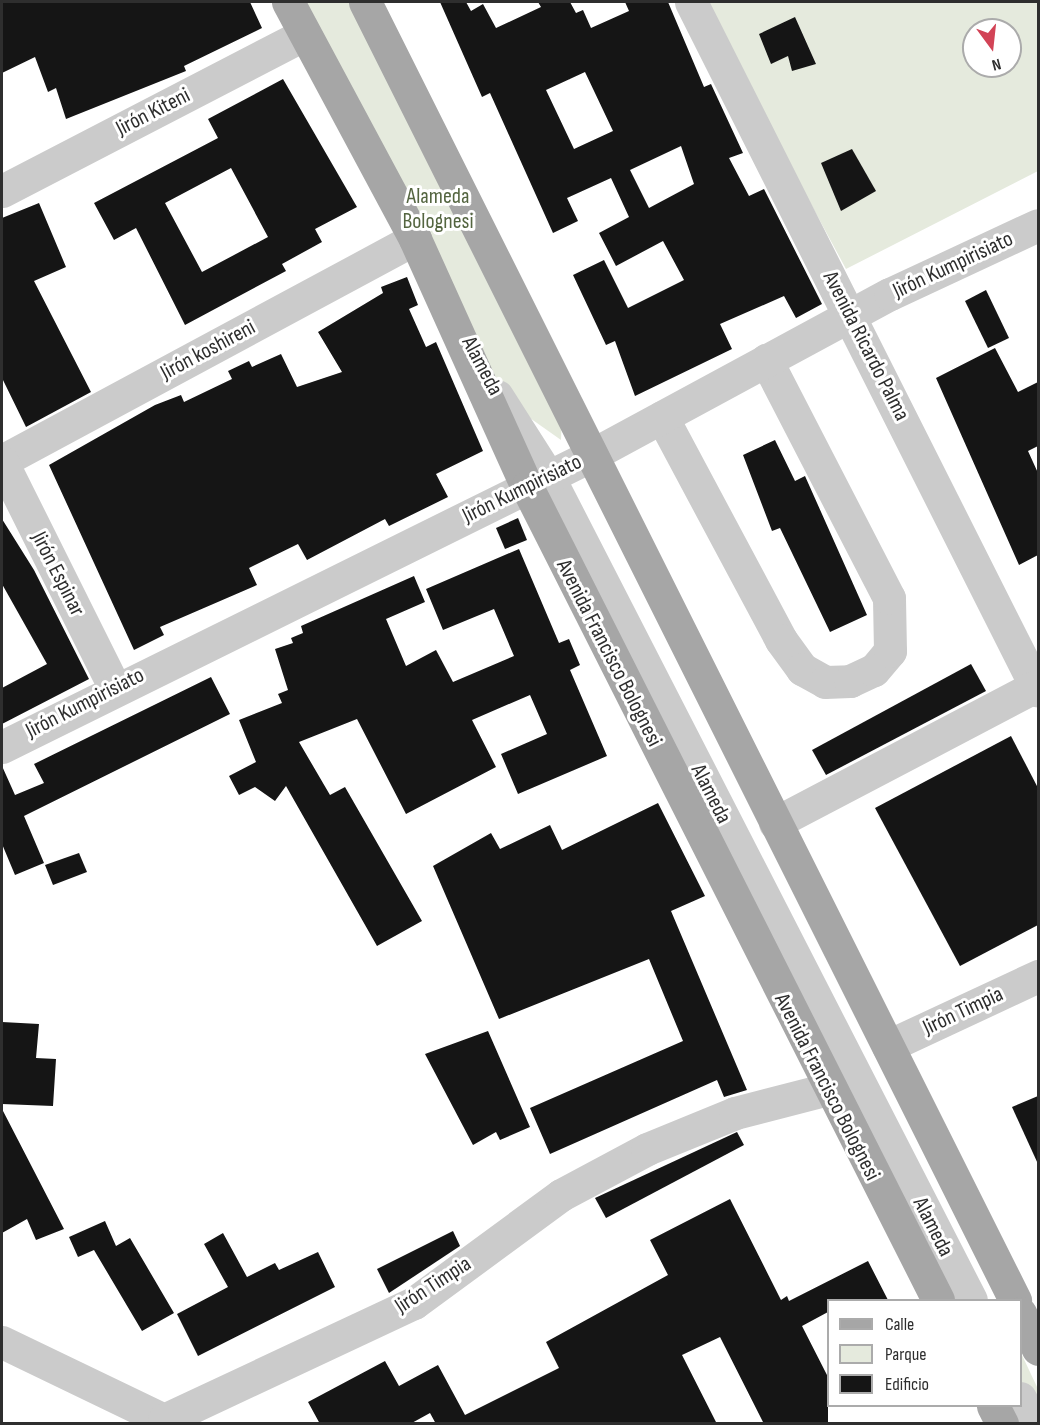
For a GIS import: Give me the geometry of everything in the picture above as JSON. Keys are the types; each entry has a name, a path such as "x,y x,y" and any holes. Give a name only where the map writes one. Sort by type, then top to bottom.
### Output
{"main road":[{"name":"Avenida Francisco Bolognesi","path":"288,2 415,239 537,482 828,1089 937,1299"},
{"path":"365,2 588,457 1014,1299"},
{"path":"1022,1316 1038,1349"},
{"path":"994,1407 1002,1424"}],"street":[{"path":"302,2 415,239"},
{"name":"Avenida Ricardo Palma","path":"691,2 1037,688"},
{"name":"Jirón Kiteni","path":"2,191 305,34"},
{"name":"Jirón Kumpirisiato","path":"2,747 114,687 588,457 850,315 1038,225"},
{"name":"Jirón koshireni","path":"2,461 415,239"},
{"path":"662,417 781,640 802,669 825,682 850,681 874,670 890,651 889,598 766,360"},
{"name":"Jirón Espinar","path":"2,461 114,687"},
{"name":"Alameda","path":"537,482 970,1299"},
{"path":"775,824 1037,688"},
{"name":"Jirón Timpia","path":"888,1047 1038,976"},
{"name":"Jirón Timpia","path":"2,1342 164,1420 414,1302 561,1195 647,1149 735,1113 828,1089"},
{"path":"1022,1402 1034,1424"}],"green space":[{"name":"Alameda Bolognesi","path":"288,2 359,2 563,392 561,440 496,394"},
{"path":"702,2 1038,2 1038,171 846,269"},
{"path":"1022,1355 1038,1389 1038,1423 1021,1407"}],"building":[{"path":"2,2 250,2 262,28 184,66 186,71 66,119 56,88 48,92 35,57 2,73"},
{"path":"440,2 466,2 471,11 483,4 496,28 541,7 538,2 570,2 576,13 583,10 591,28 629,11 625,2 668,2 704,87 711,84 743,153 729,158 749,196 764,189 822,304 796,318 784,296 720,324 732,349 635,396 615,341 606,345 573,275 604,260 628,308 684,280 663,241 616,266 599,233 629,217 611,178 567,198 578,221 553,233 490,93 482,97","holes":["585,72 613,131 574,149 546,90","681,146 694,184 649,208 630,170"]},
{"path":"795,17 816,64 792,71 788,56 771,64 759,34"},
{"path":"283,79 357,207 315,229 322,242 282,264 286,271 185,325 136,228 114,240 94,203 218,138 208,119","holes":["231,168 268,237 202,272 165,203"]},
{"path":"852,149 876,191 841,211 821,163"},
{"path":"39,203 66,267 34,281 91,392 26,427 2,378 2,218"},
{"path":"407,277 418,305 409,309 426,347 436,342 483,451 436,474 448,497 389,526 385,519 307,560 298,544 249,568 257,585 160,627 164,635 134,650 49,465 155,405 181,395 184,402 232,379 228,371 249,361 252,367 281,354 297,387 342,372 318,332 383,293 381,287"},
{"path":"986,290 1009,338 988,348 965,301"},
{"path":"995,348 1018,392 1038,382 1038,446 1028,451 1038,473 1038,555 1019,565 936,378"},
{"path":"775,440 795,481 805,476 867,615 830,632 780,528 772,531 743,455"},
{"path":"518,518 527,540 505,549 496,528"},
{"path":"2,519 34,570 89,679 2,724 2,688 47,664 2,584"},
{"path":"519,549 559,643 569,639 580,665 570,670 607,756 518,794 501,754 547,734 530,695 472,720 496,767 406,814 357,719 299,742 330,795 345,787 422,921 377,946 286,786 275,801 255,787 239,795 229,776 256,762 239,720 282,703 278,694 288,690 275,649 293,643 291,638 303,633 301,626 414,576 425,602 386,619 406,666 436,650 453,682 514,656 494,609 443,630 426,589"},
{"path":"971,664 986,691 826,775 812,750"},
{"path":"211,677 230,714 24,816 44,863 15,875 2,844 2,766 15,795 44,783 34,764"},
{"path":"1011,736 1038,788 1038,925 960,966 875,808"},
{"path":"658,803 705,896 671,911 747,1090 724,1097 717,1080 550,1154 530,1108 683,1041 649,959 499,1019 433,866 491,833 500,849 550,825 562,850"},
{"path":"79,853 87,872 53,885 45,865"},
{"path":"2,1022 39,1024 36,1058 56,1059 53,1106 2,1104"},
{"path":"488,1031 530,1127 500,1140 496,1132 473,1145 425,1054"},
{"path":"1038,1096 1038,1164 1012,1107"},
{"path":"2,1109 64,1229 36,1240 27,1219 2,1233"},
{"path":"737,1132 744,1145 606,1218 595,1198"},
{"path":"730,1199 781,1300 787,1296 789,1301 868,1261 887,1299 827,1299 827,1313 802,1326 827,1375 828,1424 764,1424 720,1337 682,1355 717,1424 436,1424 430,1413 410,1424 320,1424 308,1402 385,1361 399,1386 438,1365 465,1415 559,1368 546,1342 668,1275 650,1240"},
{"path":"105,1221 116,1246 130,1238 174,1313 142,1331 94,1250 78,1257 69,1237"},
{"path":"453,1231 460,1246 389,1293 377,1269"},
{"path":"223,1233 247,1277 275,1263 279,1270 318,1252 335,1287 198,1356 177,1314 228,1287 204,1244"}]}
